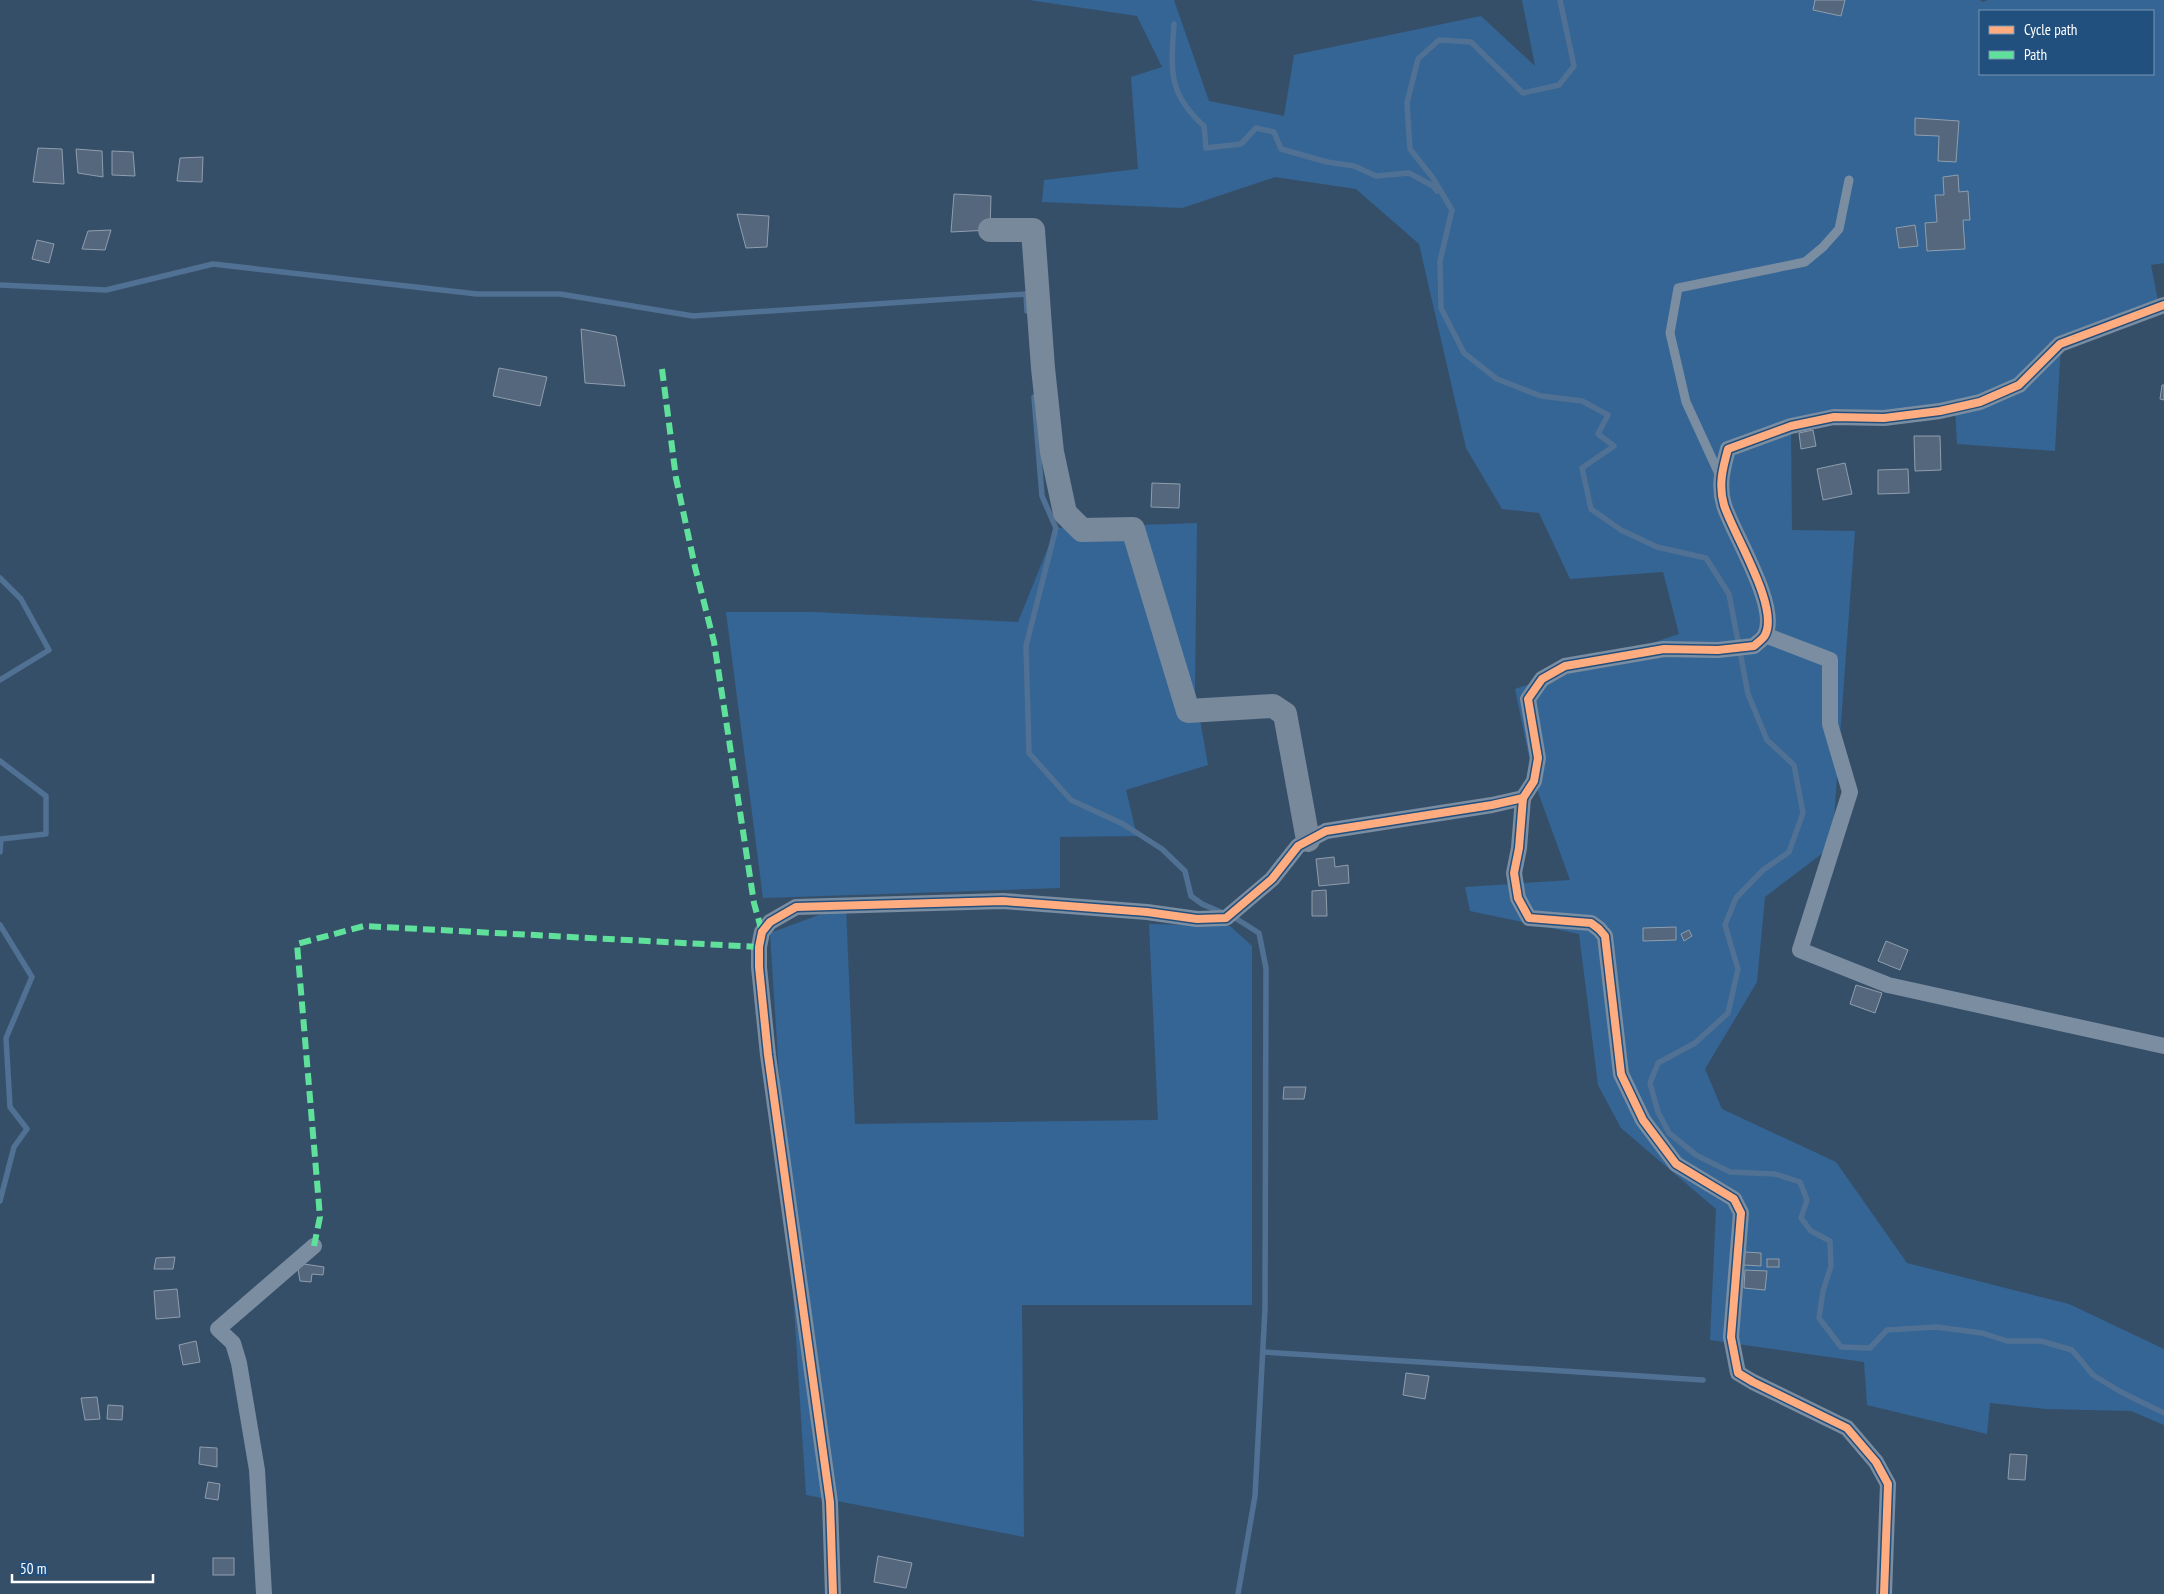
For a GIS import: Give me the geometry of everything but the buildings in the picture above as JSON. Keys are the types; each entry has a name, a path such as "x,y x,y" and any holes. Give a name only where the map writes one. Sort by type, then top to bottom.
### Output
{"street":[{"path":"990,230 1033,230 1043,368 1052,452 1065,513 1082,530 1133,529 1188,712 1272,706 1285,714 1308,840"},
{"path":"1884,1594 1888,1484 1876,1462 1847,1428 1752,1382 1738,1373 1732,1337 1741,1213 1734,1198 1676,1164 1643,1120 1622,1074 1605,936 1591,924 1529,918 1518,898 1514,873 1519,848 1523,798 1534,781 1538,758 1528,698 1542,679 1565,666 1664,649 1718,650 1754,646 1765,634 1768,617 1760,587 1724,504 1720,476 1728,449 1790,426 1834,417 1884,418 1940,411 1980,402 2018,385 2060,344 2164,306"},
{"path":"1765,634 1830,660 1830,724 1850,792 1800,950 1888,985 2164,1046"},
{"path":"833,1594 830,1502 768,1055 759,967 759,948 762,932 770,922 796,907 1004,901 1147,912 1197,920 1226,918 1272,879 1298,846 1326,831 1492,805 1523,798"},
{"path":"264,1594 258,1470 237,1356 232,1343 218,1329 314,1246"}],"lane":[{"path":"1720,476 1686,402 1670,333 1678,288 1805,262 1823,247 1839,229 1849,180"}],"shaded area":[{"path":"1029,0 1174,0 1209,101 1284,116 1294,55 1481,16 1535,66 1522,0 1980,0 1982,2 1988,0 2164,0 2164,263 2151,265 2159,306 2061,344 2055,451 1957,444 1955,408 1791,426 1792,530 1855,531 1832,846 1765,897 1757,982 1705,1069 1722,1109 1836,1162 1907,1263 2069,1304 2164,1349 2164,1425 2131,1411 2046,1409 1990,1403 1987,1434 1867,1405 1864,1362 1710,1340 1716,1209 1621,1128 1598,1085 1579,934 1470,911 1465,887 1570,880 1534,781 1515,689 1679,634 1663,572 1570,579 1539,513 1502,509 1466,448 1419,244 1356,189 1275,177 1182,208 1042,202 1044,180 1138,169 1131,77 1162,67 1137,16"},
{"path":"1197,523 1195,691 1208,765 1126,790 1137,836 1060,837 1060,888 763,898 726,612 814,612 1018,622 1056,528"},
{"path":"846,905 855,1124 1158,1120 1149,924 1230,926 1252,946 1252,1305 1022,1305 1024,1537 806,1495 770,933"}],"waterway":[{"path":"1560,0 1574,66 1559,85 1523,93 1471,42 1439,40 1418,59 1407,103 1410,149 1433,178 1452,210 1440,261 1441,308 1464,353 1497,379 1541,396 1582,401 1608,415 1598,434 1614,446 1582,468 1591,509 1621,530 1657,547 1706,558 1729,594 1748,694 1767,740 1794,765 1803,813 1789,852 1763,870 1736,898 1725,925 1738,969 1728,1013 1695,1043 1658,1063 1650,1083 1658,1112 1669,1133 1696,1155 1730,1172 1775,1174 1800,1182 1807,1200 1801,1218 1811,1231 1830,1241 1831,1266 1823,1291 1819,1318 1841,1347 1870,1348 1887,1330 1936,1327 1982,1333 2007,1341 2041,1341 2072,1350 2093,1375 2121,1392 2164,1413"},
{"path":"1174,24 1172,54 1174,80 1183,102 1204,126 1206,148 1241,144 1256,128 1274,132 1281,149 1327,162 1354,166 1376,176 1409,173 1433,186 1437,191"},
{"path":"0,285 106,290 213,264 477,294 560,294 693,316 1026,294 1027,311"},
{"path":"1034,397 1042,496 1056,528 1026,646 1029,753 1071,800 1123,824 1162,849 1185,871 1191,896 1202,904 1223,913"},
{"path":"0,578 21,599 49,650 0,680"},
{"path":"0,761 46,796 46,834 1,839 0,852"},
{"path":"1232,916 1259,933 1266,968 1265,1309 1255,1496 1238,1594"},
{"path":"0,925 32,977 6,1038 10,1107 27,1129 14,1147 0,1201"},
{"path":"1263,1352 1703,1380"}],"marked path":[{"path":"662,369 676,478 695,567 714,642 754,903 762,932"},
{"path":"314,1246 320,1217 297,944 364,926 759,947"}],"cycle path":[{"path":"833,1594 830,1502 768,1055 759,967 759,947 762,932 770,922 796,907 1003,901 1147,912 1197,919 1226,918 1272,879 1298,846 1326,831 1492,805 1523,798 1534,781 1538,758 1528,699 1542,679 1565,666 1664,649 1718,650 1754,646 1765,635 1768,623 1761,589 1722,498 1722,476 1728,449 1791,426 1834,417 1884,418 1940,411 1980,402 2019,385 2060,344 2164,305"},
{"path":"1523,798 1519,848 1514,873 1518,898 1529,918 1591,923 1605,936 1621,1074 1643,1120 1676,1164 1734,1199 1741,1213 1731,1337 1738,1373 1847,1428 1876,1462 1888,1484 1884,1594"}]}
